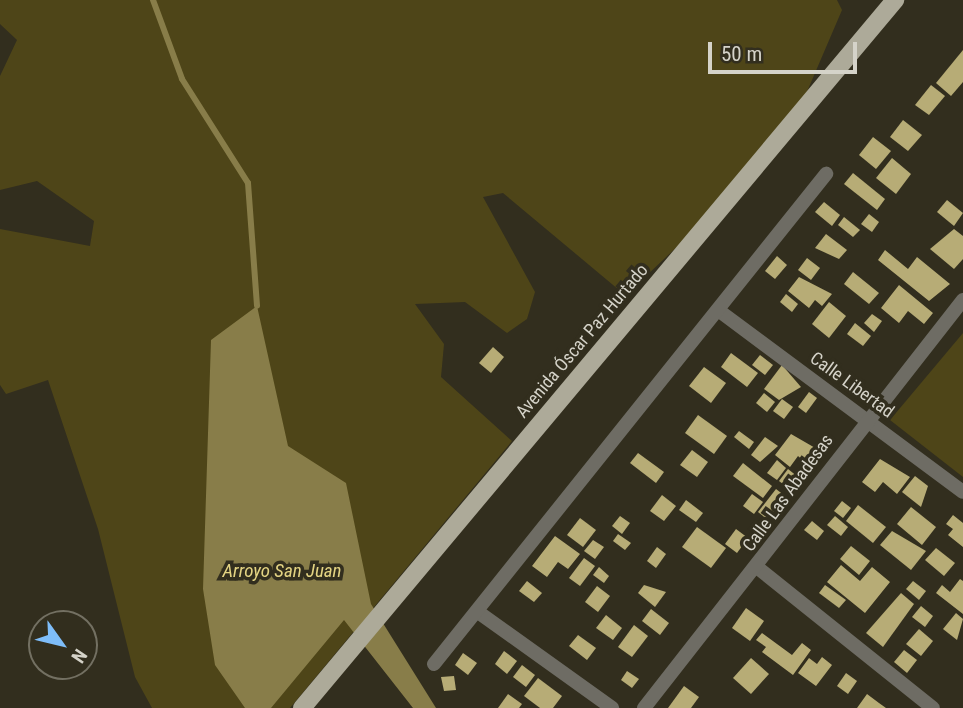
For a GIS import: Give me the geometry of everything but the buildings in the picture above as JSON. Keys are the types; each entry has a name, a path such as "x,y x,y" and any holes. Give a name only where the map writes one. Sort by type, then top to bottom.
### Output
{"main road":[{"name":"Avenida Óscar Paz Hurtado","path":"302,708 895,0"}],"street":[{"path":"434,664 826,174"},
{"name":"Calle Las Abadesas","path":"644,708 758,568 866,418 963,300"},
{"name":"Calle Libertad","path":"718,310 963,492"},
{"path":"758,568 933,708"},
{"path":"478,612 612,708"}],"shaded area":[{"path":"0,0 837,0 842,10 806,94 701,224 645,277 619,290 503,193 483,197 535,292 527,319 507,333 465,302 415,304 444,344 441,377 512,441 290,708 152,708 135,677 98,529 48,380 6,394 0,385 0,229 90,246 94,221 37,181 0,190 0,76 17,40 0,24"},
{"path":"963,333 963,477 890,420"}],"water":[{"name":"Arroyo San Juan","path":"257,306 288,446 346,483 371,604 436,708 413,708 344,620 271,708 245,708 215,665 203,589 211,340"}],"waterway":[{"name":"Arroyo San Juan","path":"153,0 182,79 248,183 257,306"}]}
